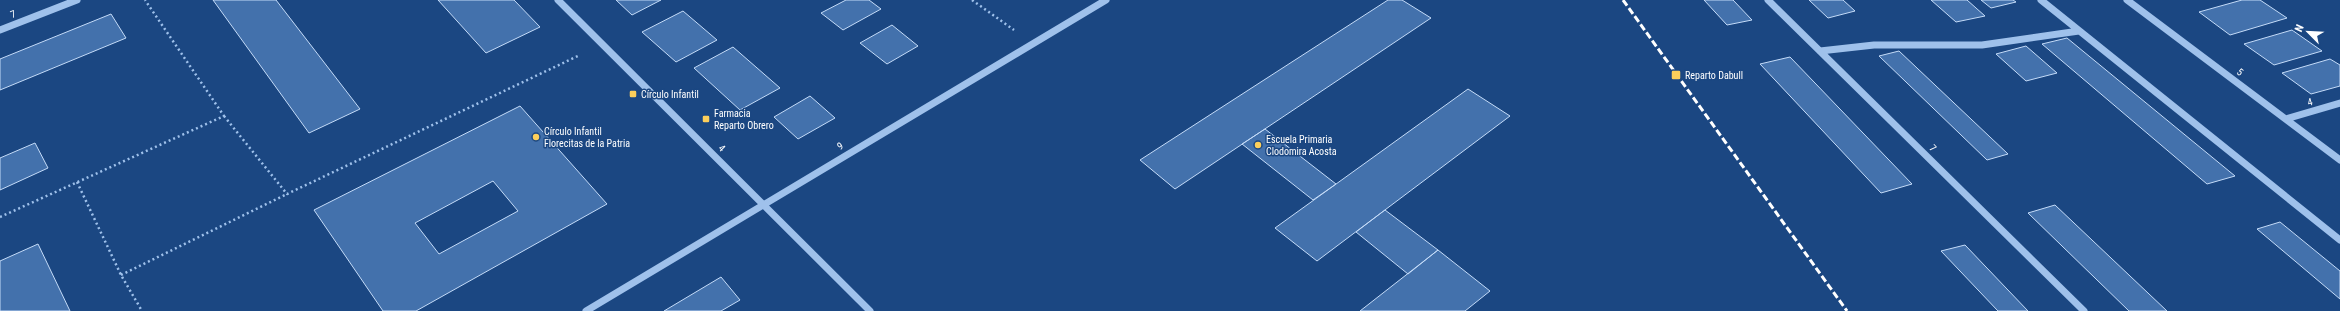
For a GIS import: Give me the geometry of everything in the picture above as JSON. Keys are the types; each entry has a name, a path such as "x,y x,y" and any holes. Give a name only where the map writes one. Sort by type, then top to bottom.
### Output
{"street":[{"name":"7","path":"0,30 77,0"},
{"name":"4","path":"558,0 870,311"},
{"name":"9","path":"586,311 1004,59 1034,44 1106,0"},
{"name":"7","path":"1768,0 2084,311"},
{"path":"2040,0 2340,240"},
{"name":"5","path":"2127,0 2340,160"},
{"path":"1820,52 1874,45 1982,45 2079,31"},
{"name":"4","path":"2286,119 2340,103"}],"path":[{"path":"145,0 224,116 288,194"},
{"path":"972,0 1034,44"},
{"path":"121,275 602,44"},
{"path":"0,217 224,116"},
{"path":"77,182 121,275 142,311"}],"building":[{"path":"213,0 276,0 360,109 309,133"},
{"path":"438,0 514,0 540,27 486,53"},
{"path":"616,0 661,0 632,15"},
{"path":"846,0 869,0 881,9 843,30 821,13"},
{"path":"1388,0 1402,0 1431,18 1175,189 1140,160"},
{"path":"1704,0 1733,0 1752,20 1727,25"},
{"path":"1809,0 1843,0 1855,11 1828,18"},
{"path":"1931,0 1967,0 1985,16 1956,22"},
{"path":"1981,0 2013,0 2016,2 1991,8"},
{"path":"2242,0 2260,0 2287,18 2230,35 2199,12"},
{"path":"683,11 717,40 676,62 642,32"},
{"path":"111,14 126,38 0,90 0,59"},
{"path":"892,25 918,46 887,64 860,43"},
{"path":"2292,30 2322,51 2274,65 2244,44"},
{"path":"2067,38 2235,176 2207,184 2042,44"},
{"path":"2026,46 2057,73 2026,81 1996,54"},
{"path":"733,47 780,88 740,110 694,68"},
{"path":"1899,51 2008,154 1987,160 1879,56"},
{"path":"1790,57 1912,184 1881,193 1760,64"},
{"path":"2330,59 2340,65 2340,86 2311,94 2282,73"},
{"path":"1468,89 1510,116 1317,261 1275,228"},
{"path":"810,96 835,118 798,139 774,117"},
{"path":"520,106 607,204 416,311 383,311 314,210","holes":["493,181 518,211 439,254 415,223"]},
{"path":"1265,129 1336,184 1313,200 1242,144"},
{"path":"35,143 48,168 0,190 0,158"},
{"path":"2055,205 2167,311 2129,311 2028,213"},
{"path":"1385,210 1438,250 1408,274 1356,232"},
{"path":"2280,222 2340,271 2340,299 2257,229"},
{"path":"38,244 70,311 0,311 0,261"},
{"path":"1965,245 2028,311 1998,311 1941,251"},
{"path":"1438,250 1490,291 1465,311 1360,311"},
{"path":"721,277 740,300 721,311 664,311"}],"railway":[{"path":"1623,0 1847,311"}],"place":[{"name":"Reparto Dabull","path":"1676,75"},
{"name":"Círculo Infantil","path":"633,94"},
{"name":"Farmacia Reparto Obrero","path":"706,119"},
{"name":"Círculo Infantil Florecitas de la Patria","path":"536,137"},
{"name":"Escuela Primaria Clodomira Acosta","path":"1258,145"}]}
